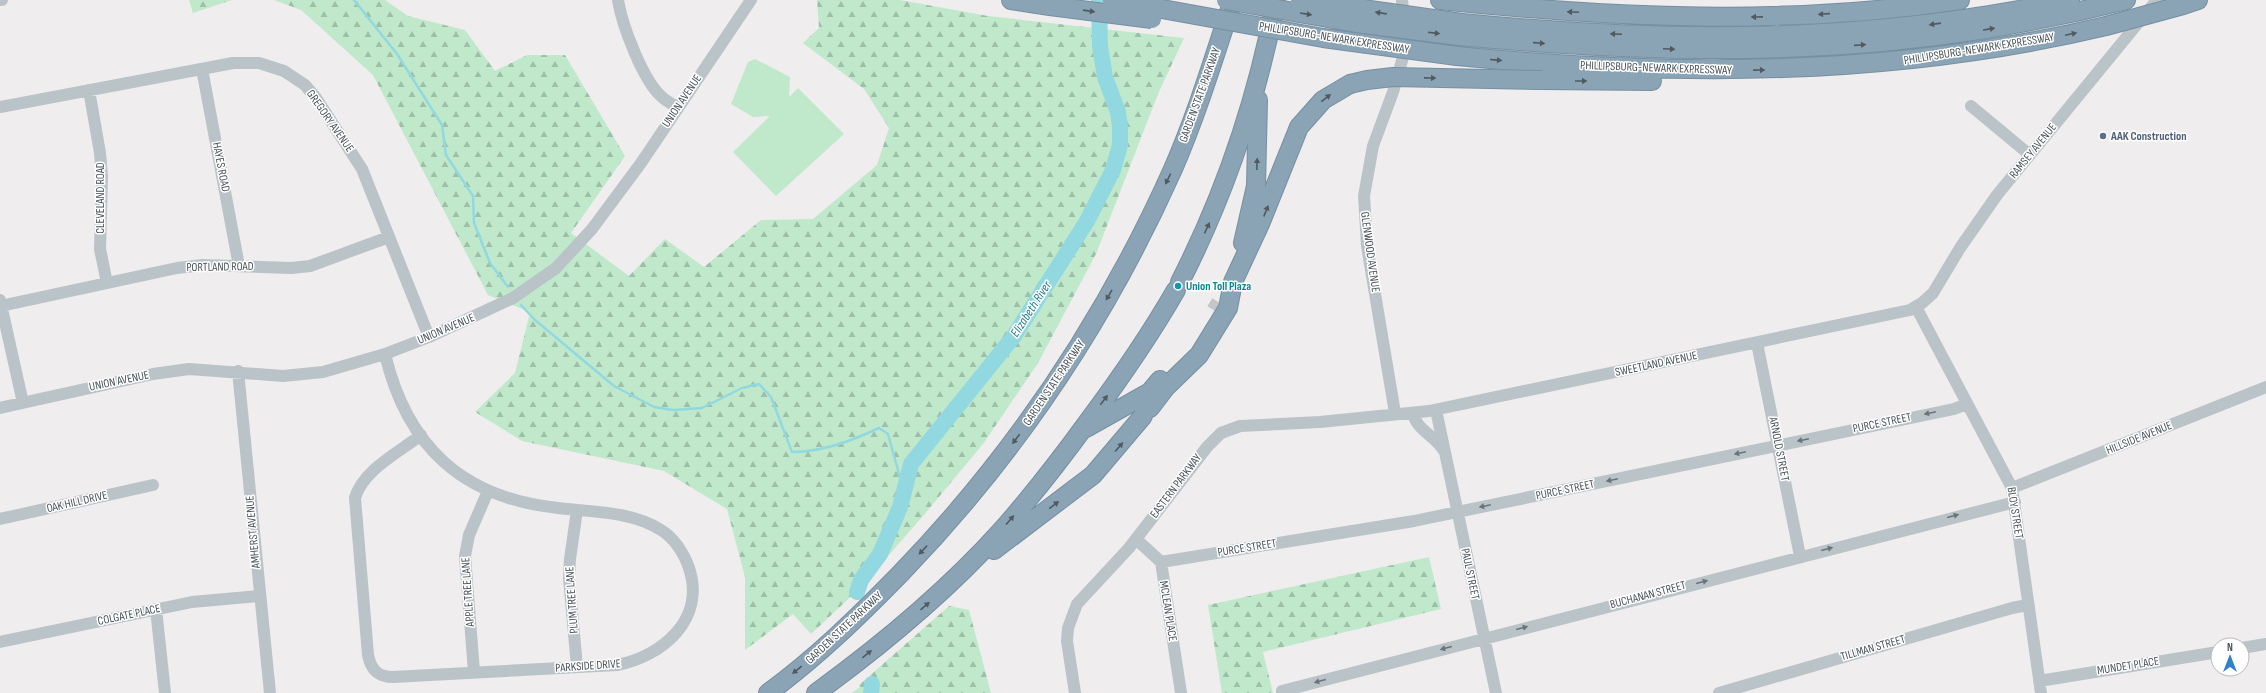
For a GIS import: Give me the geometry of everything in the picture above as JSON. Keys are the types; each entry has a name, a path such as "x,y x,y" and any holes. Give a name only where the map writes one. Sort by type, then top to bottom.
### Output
{"highway":[{"path":"1011,0 1189,25 1290,32"},
{"name":"PHILLIPSBURG-NEWARK EXPRESSWAY","path":"1112,0 1290,32 1457,56 1570,65 1720,70 1838,67 1917,60 1983,51 2106,26 2191,2"},
{"name":"PHILLIPSBURG-NEWARK EXPRESSWAY","path":"1226,0 1356,23 1460,29 1683,37 1807,36 1920,26 2012,12 2070,0"},
{"name":"GARDEN STATE PARKWAY","path":"768,693 826,646 890,585 950,521 1000,460 1043,402 1097,316 1129,259 1173,169 1196,113 1233,0"},
{"path":"944,588 1010,521 1080,432 1136,357 1178,286 1227,181 1258,78 1274,8 1279,0"},
{"name":"PHILLIPSBURG-NEWARK EXPRESSWAY","path":"1300,0 1460,29 1584,46 1702,50 1821,48 1899,42 1972,32 2051,18 2126,0"},
{"path":"1440,0 1566,12 1654,16 1796,16 1884,10 1960,0"},
{"path":"1080,432 1150,392 1191,348 1235,277 1265,213 1299,127 1323,100 1336,91 1350,84 1367,80 1388,78 1684,80 1720,70"},
{"path":"816,693 837,678 944,588 1093,475 1147,412 1166,387 1194,361 1210,339 1228,308 1256,186 1258,78"}],"street":[{"path":"618,0 626,32 642,66 661,97 677,107"},
{"name":"UNION AVENUE","path":"0,408 170,371 189,369 238,371 283,376 304,375 347,366 385,354 429,337 509,300 523,292 556,268 592,229 641,163 677,107 751,0"},
{"name":"GLENWOOD AVENUE","path":"1395,413 1367,246 1364,200 1371,154 1393,92 1403,57 1405,35 1402,0"},
{"name":"RAMSEY AVENUE","path":"1916,307 1933,293 1988,208 2158,0"},
{"name":"GREGORY AVENUE","path":"0,107 242,62 260,63 284,70 305,85 346,140 362,169 429,337"},
{"name":"HAYES ROAD","path":"202,69 239,266"},
{"name":"CLEVELAND ROAD","path":"89,90 100,154 102,176 100,249 107,283"},
{"path":"1971,106 2030,155"},
{"name":"PORTLAND ROAD","path":"1,303 177,268 203,265 291,268 310,266 389,238"},
{"path":"1,303 23,403"},
{"name":"SWEETLAND AVENUE","path":"1395,413 1413,413 1436,410 1896,313 1916,307"},
{"name":"BLOY STREET","path":"1916,307 2012,488 2027,605 2041,693"},
{"name":"ARNOLD STREET","path":"1757,342 1800,556"},
{"name":"PARKSIDE DRIVE","path":"385,354 397,393 421,436 443,460 459,474 488,491 534,505 638,519 660,529 669,535 686,560 691,573 693,598 689,614 683,627 668,641 649,654 624,663 577,667 387,677 373,670 370,663 355,498 361,484 370,474 421,436"},
{"name":"AMHERST AVENUE","path":"238,371 259,596 270,693"},
{"name":"HILLSIDE AVENUE","path":"2012,488 2266,387"},
{"name":"PURCE STREET","path":"1160,562 1414,521 1954,409 1967,404"},
{"name":"PAUL STREET","path":"1436,410 1496,693"},
{"name":"EASTERN PARKWAY","path":"1075,693 1067,641 1071,616 1081,599 1136,539 1207,447 1227,430 1246,425 1326,422 1395,413"},
{"name":"PAUL STREET","path":"1413,413 1417,424 1440,445 1445,454"},
{"name":"OAK HILL DRIVE","path":"0,519 154,484"},
{"name":"APPLE TREE LANE","path":"474,672 464,556 469,535 488,491"},
{"name":"BUCHANAN STREET","path":"1282,692 1800,556 2015,502"},
{"name":"PLUM TREE LANE","path":"577,510 570,559 569,578 577,667"},
{"path":"1136,539 1160,562"},
{"name":"MCLEAN PLACE","path":"1160,562 1181,693"},
{"name":"COLGATE PLACE","path":"0,642 192,602 259,596"},
{"name":"TILLMAN STREET","path":"1719,693 2012,608 2027,605"},
{"path":"156,609 165,693"},
{"path":"2250,647 2266,644"},
{"name":"MUNDET PLACE","path":"2039,680 2210,653"}],"green space":[{"path":"189,0 232,0 193,13"},
{"path":"274,0 385,0 408,16 465,30 495,71 527,55 565,55 625,156 571,233 629,276 665,239 704,267 761,220 813,219 877,165 889,128 864,89 803,43 819,28 817,0 900,0 988,16 1184,38 1158,94 1096,254 1038,363 983,444 861,587 811,634 793,614 745,650 745,577 727,509 664,471 522,441 475,412 515,373 530,312 488,295 373,75 301,10"},
{"path":"755,59 790,77 789,97 798,88 844,134 776,196 733,152 770,116 753,117 731,104 748,62"},
{"path":"1429,557 1441,609 1263,652 1273,693 1222,693 1208,605"},
{"path":"949,606 969,610 991,693 852,693 860,687 859,685"}],"waterway":[{"path":"354,0 397,54 442,125 446,155 473,196 474,223 490,263 508,287"},
{"name":"Elizabeth River","path":"857,592 861,580 880,554 900,507 911,464 1014,336 1087,221 1113,170 1120,145 1120,127 1118,112 1105,77 1100,47 1099,0"},
{"path":"521,305 535,320 614,386 654,407 673,410 702,408 742,388 759,384 771,397 792,452 803,452 837,445 879,428 888,434 904,492"},
{"name":"Elizabeth River","path":"871,693 872,684"}],"tunnel":[{"path":"1215,311 1220,303"}],"place":[{"name":"AAK Construction","path":"2103,136"},
{"name":"Union Toll Plaza","path":"1178,286"}]}
